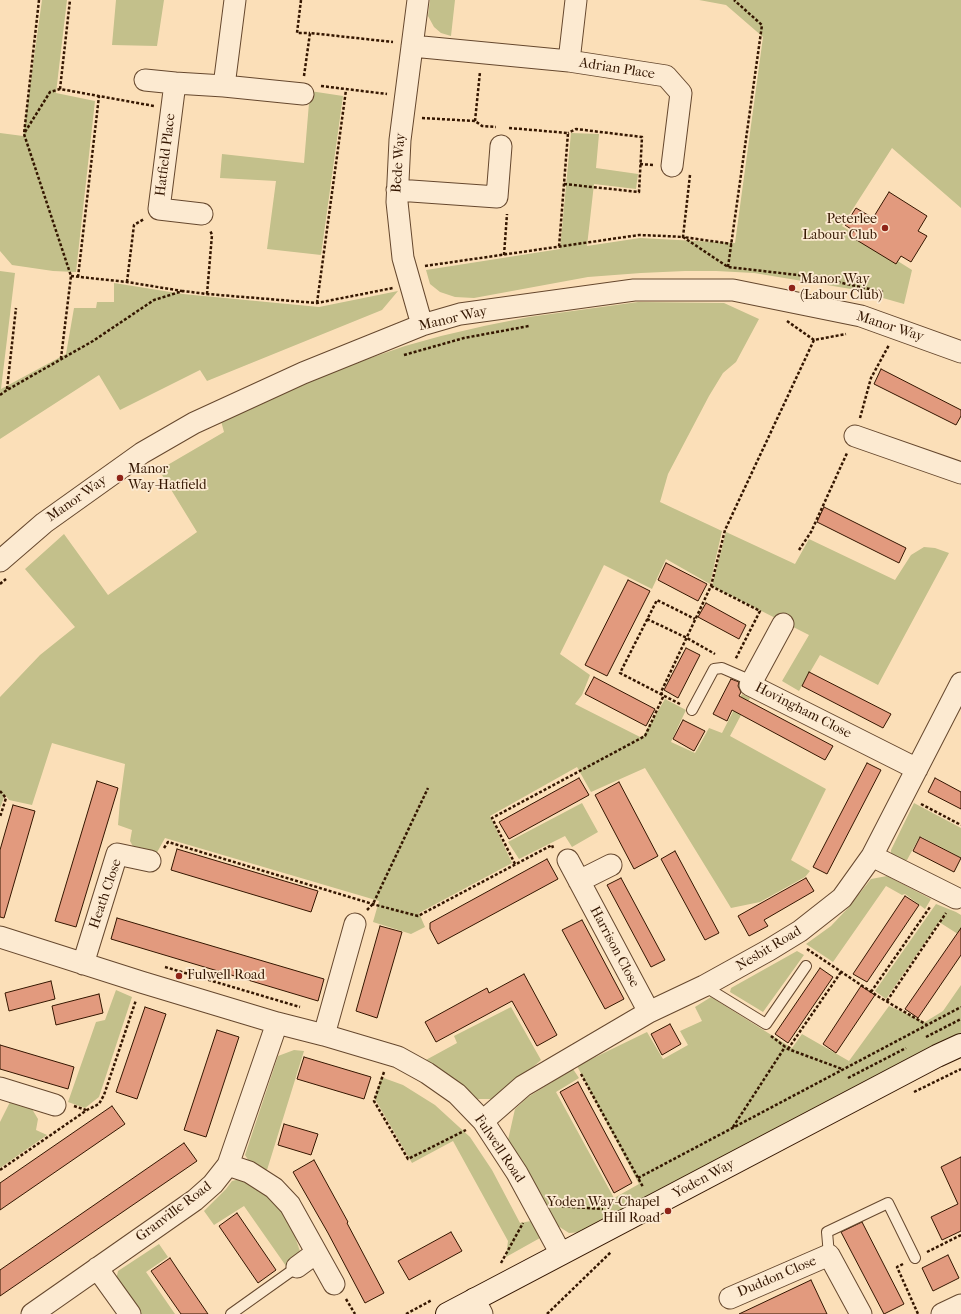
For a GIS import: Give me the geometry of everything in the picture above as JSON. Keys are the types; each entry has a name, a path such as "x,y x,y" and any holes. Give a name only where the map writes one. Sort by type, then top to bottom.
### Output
{"main road":[{"name":"Yoden Way","path":"447,1314 478,1307 561,1254 961,1045"}],"street":[{"path":"224,86 235,0"},
{"name":"Bede Way","path":"418,0 400,140 397,202 403,258 422,325"},
{"name":"Adrian Place","path":"569,61 576,0"},
{"name":"Adrian Place","path":"412,45 569,61 666,76 681,93 672,166"},
{"path":"145,80 224,86 303,89"},
{"name":"Hatfield Place","path":"175,83 159,209 202,214"},
{"path":"397,190 497,197 501,146"},
{"name":"Manor Way","path":"4,569 44,523 142,453 194,423 303,372 422,325 460,314 634,290 733,290 861,316 961,352"},
{"path":"855,436 961,473"},
{"name":"Hovingham Close","path":"783,624 750,685 917,769"},
{"name":"Nesbit Road","path":"483,1122 523,1086 650,1012 704,986 791,937 842,898 872,856 961,683"},
{"name":"Heath Close","path":"83,964 117,854 150,861"},
{"path":"872,856 949,894"},
{"name":"Harrison Close","path":"568,860 650,1012"},
{"path":"580,881 611,865"},
{"path":"324,1035 355,924"},
{"name":"Fulwell Road","path":"0,937 277,1023 398,1057 433,1077 457,1094 483,1122 517,1173 561,1254"},
{"name":"Granville Road","path":"32,1314 195,1200 213,1184 228,1165 277,1023"},
{"path":"0,1088 55,1105"},
{"path":"228,1165 249,1172 274,1188 290,1205 334,1284"},
{"path":"297,1267 316,1253"},
{"name":"Duddon Close","path":"730,1298 829,1255 861,1314"},
{"path":"97,1268 130,1314"},
{"path":"942,1314 961,1305"}],"lane":[{"path":"692,710 714,669 722,668 752,681"},
{"path":"704,986 766,1024 806,966"},
{"path":"829,1255 827,1232 888,1204 914,1258"},
{"path":"231,1314 297,1267"}],"path":[{"path":"40,0 24,134 72,276 61,359"},
{"path":"60,90 70,0"},
{"path":"302,0 297,33 310,33 412,45"},
{"path":"728,267 762,25 734,0"},
{"path":"310,33 303,89 346,90 406,96"},
{"path":"475,121 482,52"},
{"path":"24,134 50,92 60,90 172,109"},
{"path":"317,303 346,90"},
{"path":"78,277 99,96"},
{"path":"564,184 639,192 642,137 576,129 568,133"},
{"path":"640,164 672,166 690,175 683,237"},
{"path":"126,282 134,225 159,209"},
{"path":"202,214 212,235 207,294"},
{"path":"72,276 207,294 317,303 408,276 639,235 683,237 732,244"},
{"path":"683,237 728,267 815,277 883,292"},
{"path":"0,395 93,341 154,300 184,291"},
{"path":"7,390 16,308"},
{"path":"786,321 814,340 850,333"},
{"path":"398,357 464,338 534,325"},
{"path":"515,864 492,818 645,736 664,697 660,692 711,586 725,530 814,340"},
{"path":"884,340 889,345 894,344"},
{"path":"0,584 4,569"},
{"path":"711,586 760,611 730,671"},
{"path":"692,710 620,673 657,600 695,619"},
{"path":"647,619 687,638 715,654 718,668"},
{"path":"355,924 373,904 428,788"},
{"path":"0,791 6,798 0,818"},
{"path":"904,795 961,825"},
{"path":"150,861 158,858 168,842 418,916 552,845 560,858 568,860"},
{"path":"871,992 949,894"},
{"path":"887,1001 949,894"},
{"path":"791,937 871,992 927,1025"},
{"path":"788,1050 841,972"},
{"path":"0,1170 87,1110 99,1104 104,1095 142,982"},
{"path":"638,1178 961,1007"},
{"path":"766,1024 772,1037 788,1050 842,1070"},
{"path":"733,1128 785,1047"},
{"path":"389,1055 374,1100 408,1158 483,1122"},
{"path":"572,1057 644,1187"},
{"path":"912,1094 961,1070"},
{"path":"501,1263 534,1204 603,1209"},
{"path":"547,1314 611,1251"}],"shaded area":[{"path":"42,0 67,0 56,93 95,101 76,272 53,271 12,265 0,251 0,133 23,136"},
{"path":"116,0 164,0 157,46 112,45"},
{"path":"430,0 455,0 451,36 441,33 434,27 428,16"},
{"path":"699,0 961,0 961,208 892,148 842,226 912,270 904,304 851,289 754,273 716,271 641,273 588,277 474,298 455,297 440,292 430,284 426,270 560,249 571,133 599,134 596,168 638,174 636,189 594,184 587,246 640,238 735,243 763,37 726,5"},
{"path":"310,91 343,96 321,255 267,249 276,181 220,178 222,154 304,163"},
{"path":"0,271 15,273 1,389 66,354 74,308 96,308 97,302 114,302 114,283 183,294 319,307 398,291 382,310 207,381 200,370 120,410 99,375 0,439"},
{"path":"638,302 724,303 759,319 736,362 723,373 709,396 668,474 660,502 722,531 710,584 666,559 652,589 604,565 560,654 590,675 582,695 575,704 642,738 665,699 686,710 671,742 695,753 709,728 722,733 742,694 750,698 730,736 826,789 791,860 810,871 805,877 760,902 731,908 645,768 591,792 577,767 490,816 512,863 419,913 425,927 411,934 373,922 379,901 165,838 155,856 136,852 130,841 132,830 118,825 125,764 52,743 32,805 9,800 5,795 0,808 0,697 40,655 75,627 25,569 64,534 108,595 197,532 159,470 224,432 221,421 333,371 405,346 441,336 529,317"},
{"path":"726,532 795,564 809,539 895,580 911,555 924,547 935,548 949,553 878,685 820,655 799,691 782,681 809,635 712,586"},
{"path":"582,803 598,832 572,847 565,836 519,859 508,842"},
{"path":"914,803 961,828 961,858 920,836 907,860 903,861 891,855 891,850"},
{"path":"887,876 931,899 925,909 905,894 902,895 886,886 833,962 806,944 831,926 848,908 871,879"},
{"path":"936,904 961,915 961,936 939,922 886,999 875,991"},
{"path":"797,951 804,955 763,1012 730,992 731,988"},
{"path":"961,985 961,1035 584,1232 569,1233 555,1224 508,1140 515,1109 528,1097 573,1069 579,1078 556,1092 614,1198 639,1184 577,1066 647,1032 663,1059 688,1045 680,1031 702,1021 695,1007 711,997 792,1048 802,1034 849,1061 889,1006 925,1022 943,1011"},
{"path":"116,990 132,997 99,1097 85,1108 68,1102 96,1022 105,1020"},
{"path":"511,1007 541,1060 503,1093 491,1099 477,1099 424,1061 457,1043 454,1036"},
{"path":"294,1050 304,1051 267,1170 250,1163 245,1155 278,1056"},
{"path":"381,1077 403,1085 435,1105 470,1137 492,1170 520,1223 531,1221 540,1238 506,1257 508,1241 453,1141 412,1163 375,1099"},
{"path":"10,1102 32,1109 38,1119 36,1130 47,1135 0,1168 0,1122"},
{"path":"240,1179 255,1184 281,1206 292,1228 301,1254 297,1259 286,1266 244,1206 214,1225 204,1211 232,1181"},
{"path":"159,1244 168,1257 146,1272 175,1314 140,1314 116,1280 118,1271"}],"building":[{"name":"Peterlee Labour Club","path":"889,192 927,216 918,231 927,236 911,262 901,256 896,264 850,236 854,231 845,225 856,208 873,218"},
{"path":"881,369 961,410 961,416 956,425 874,384"},
{"path":"824,507 906,548 899,563 817,522"},
{"path":"666,563 707,584 698,601 658,580"},
{"path":"628,580 650,591 607,676 585,665"},
{"path":"706,603 746,625 739,639 698,617"},
{"path":"686,648 700,655 678,698 664,690"},
{"path":"809,672 891,714 883,728 802,686"},
{"path":"594,677 655,709 646,726 585,694"},
{"path":"731,679 739,682 738,686 741,692 739,696 833,746 825,760 732,710 727,721 713,714"},
{"path":"683,720 705,731 694,751 673,739"},
{"path":"867,763 881,770 827,874 813,867"},
{"path":"579,778 589,795 509,839 499,822"},
{"path":"935,778 961,792 961,809 928,792"},
{"path":"97,781 118,788 76,927 55,921"},
{"path":"619,782 658,856 634,869 595,795"},
{"path":"13,805 35,811 4,918 0,917 0,850"},
{"path":"920,837 961,858 954,872 913,851"},
{"path":"177,849 318,891 311,912 171,870"},
{"path":"675,851 719,933 705,940 661,859"},
{"path":"547,859 558,879 438,944 430,929 430,923"},
{"path":"621,878 665,960 651,967 607,885"},
{"path":"806,878 814,891 764,920 768,926 749,936 738,916"},
{"path":"905,896 919,905 867,982 853,974"},
{"path":"117,918 324,979 318,1001 111,939"},
{"path":"582,920 624,999 605,1009 562,930"},
{"path":"380,926 402,932 377,1018 356,1011"},
{"path":"961,928 961,955 918,1018 905,1009"},
{"path":"820,968 833,977 788,1043 775,1034"},
{"path":"524,974 557,1035 537,1046 512,1001 436,1042 425,1022 487,988 489,993"},
{"path":"51,981 55,999 9,1011 5,993"},
{"path":"861,986 875,995 836,1053 823,1044"},
{"path":"99,994 103,1013 56,1025 52,1006"},
{"path":"145,1007 166,1014 137,1099 116,1092"},
{"path":"670,1024 681,1044 662,1055 651,1034"},
{"path":"217,1030 239,1037 206,1137 184,1130"},
{"path":"0,1045 74,1067 68,1089 0,1069"},
{"path":"304,1057 371,1077 364,1099 297,1079"},
{"path":"578,1082 632,1183 614,1193 560,1092"},
{"path":"112,1106 125,1124 0,1210 0,1183"},
{"path":"284,1124 318,1134 311,1155 278,1145"},
{"path":"184,1143 197,1161 0,1296 0,1270"},
{"path":"961,1157 961,1231 942,1240 931,1217 958,1204 941,1167"},
{"path":"314,1160 348,1222 347,1223 384,1293 365,1303 328,1233 293,1172"},
{"path":"237,1213 276,1270 258,1283 219,1226"},
{"path":"862,1222 904,1304 884,1314 841,1232"},
{"path":"451,1232 462,1251 409,1280 398,1261"},
{"path":"948,1255 959,1278 933,1291 922,1268"},
{"path":"170,1258 208,1314 181,1314 151,1271"},
{"path":"811,1280 827,1314 739,1314"}],"place":[{"name":"Peterlee Labour Club","path":"885,228"},
{"name":"Manor Way (Labour Club)","path":"792,288"},
{"name":"Manor Way-Hatfield","path":"120,478"},
{"name":"Fulwell Road","path":"179,976"},
{"name":"Yoden Way-Chapel Hill Road","path":"668,1211"}]}
